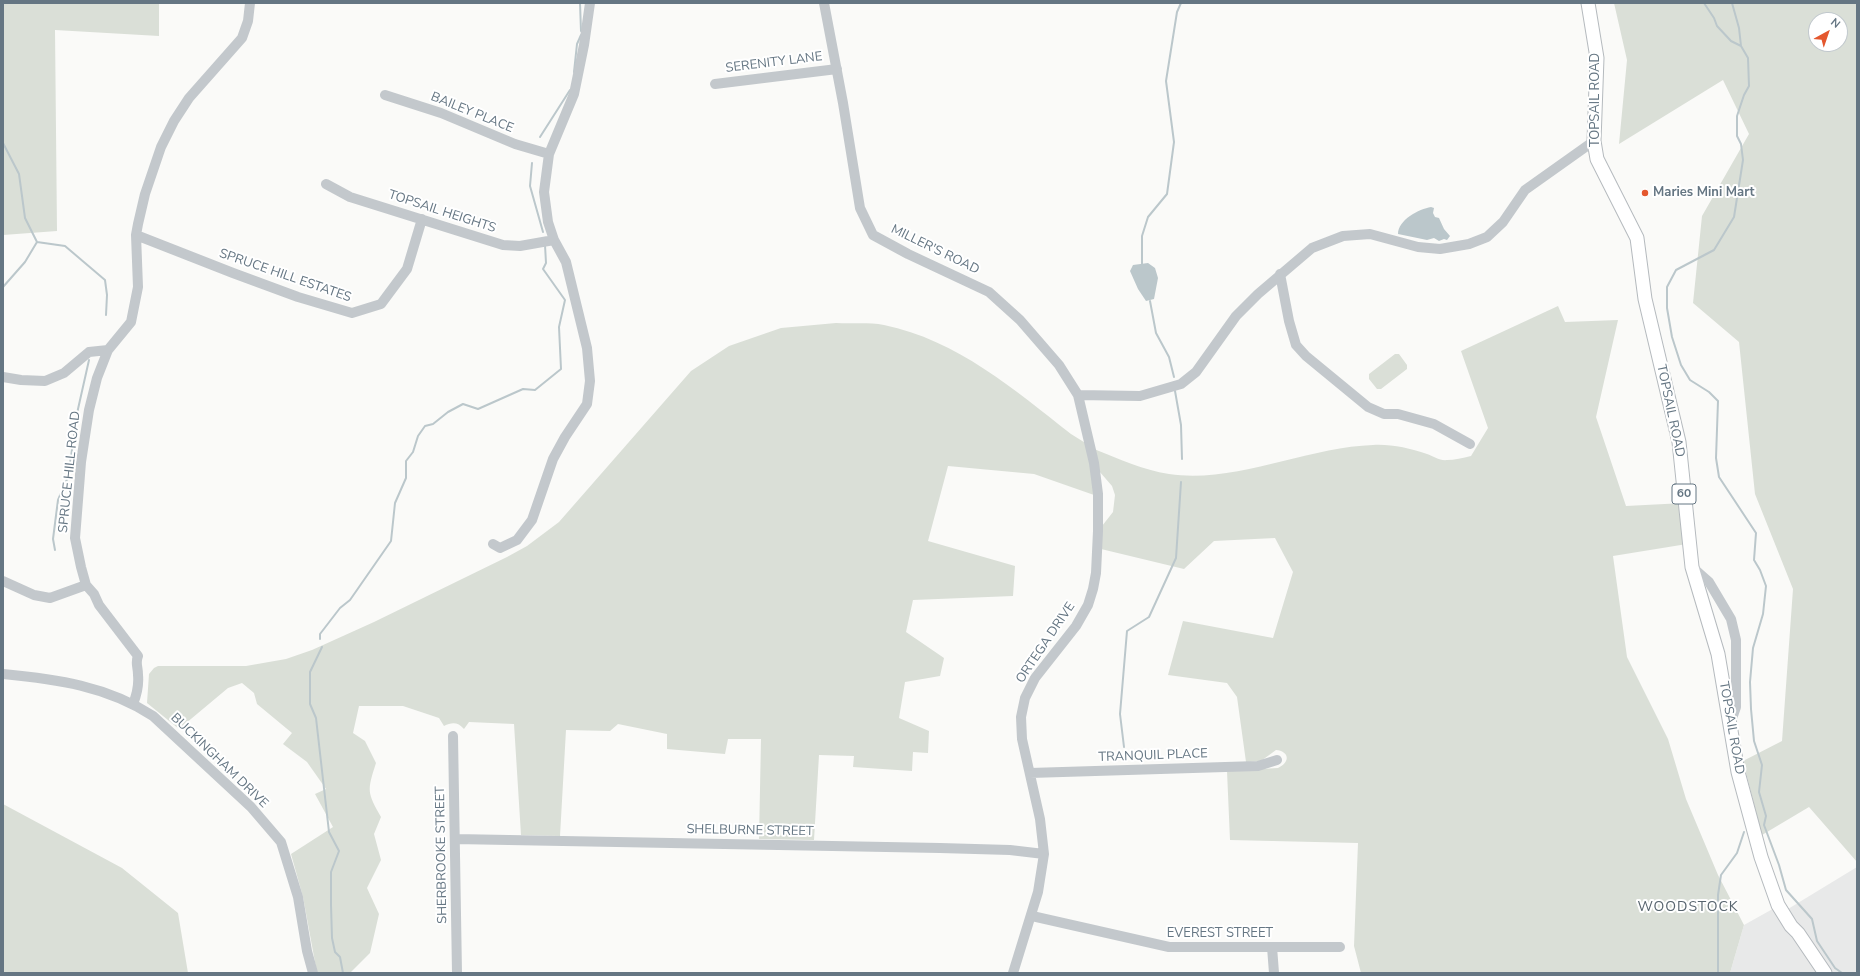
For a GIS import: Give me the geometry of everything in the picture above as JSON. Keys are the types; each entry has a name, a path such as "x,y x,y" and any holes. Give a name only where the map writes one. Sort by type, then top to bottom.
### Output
{"main road":[{"name":"TOPSAIL ROAD","path":"1588,3 1597,58 1594,141 1597,159 1637,238 1645,299 1679,442 1692,567 1718,654 1738,772 1761,857 1778,905 1791,926 1798,933 1825,973"}],"street":[{"name":"SPRUCE HILL ROAD","path":"133,704 138,689 136,663 138,656 108,618 94,594 86,585 75,538 81,462 88,410 96,378 108,350 131,322 138,287 136,235 148,186 170,127 194,91 242,38 248,21 250,3"},
{"path":"493,544 500,548 517,540 532,520 553,459 565,437 587,404 590,381 587,348 566,262 554,240 548,222 544,198 549,154 574,94 584,45 590,3"},
{"name":"MILLER'S ROAD","path":"824,3 837,69 860,208 873,235 908,254 989,292 1036,336 1059,365 1078,395"},
{"name":"SERENITY LANE","path":"715,84 837,69"},
{"name":"BAILEY PLACE","path":"385,95 441,113 515,144 549,154"},
{"path":"1078,395 1140,396 1181,384 1196,372 1236,316 1280,274 1312,248 1342,236 1370,234 1418,247 1440,249 1475,242 1487,236 1503,222 1526,190 1594,141"},
{"name":"TOPSAIL HEIGHTS","path":"326,184 350,197 509,246 520,246 554,240"},
{"name":"SPRUCE HILL ESTATES","path":"136,235 247,278 352,313 381,304 407,269 422,219"},
{"path":"1280,274 1288,322 1296,345 1306,356 1368,407 1384,414 1398,414 1434,424 1470,444"},
{"path":"3,377 45,381 64,373 89,352 108,350"},
{"name":"ORTEGA DRIVE","path":"1013,973 1032,916 1042,874 1044,854 1043,836 1021,727 1021,717 1026,698 1042,669 1070,635 1080,620 1091,596 1096,573 1098,532 1096,478 1085,421 1078,395"},
{"path":"1692,567 1709,582 1731,619 1736,640 1736,707 1730,726"},
{"path":"3,580 34,595 50,598 86,585"},
{"name":"BUCKINGHAM DRIVE","path":"3,674 72,683 108,693 133,704 153,716 251,807 281,842 298,896 307,951 313,973"},
{"name":"SHERBROOKE STREET","path":"453,736 456,973"},
{"name":"TRANQUIL PLACE","path":"1030,773 1258,766 1277,760"},
{"name":"SHELBURNE STREET","path":"455,839 940,848 1010,850 1044,854"},
{"name":"EVEREST STREET","path":"1032,916 1167,947 1340,947"},
{"path":"1272,947 1274,973"}],"shaded area":[{"path":"3,3 159,3 159,36 55,30 57,231 3,235"},
{"path":"1614,3 1857,3 1857,862 1809,807 1762,835 1743,761 1782,741 1793,589 1755,494 1739,342 1693,303 1702,216 1749,134 1723,80 1619,144 1627,60"},
{"path":"1431,207 1434,208 1433,213 1435,217 1439,218 1444,229 1450,236 1447,240 1444,239 1439,241 1434,238 1427,240 1398,234 1401,224 1405,220 1421,210"},
{"path":"1148,263 1155,268 1158,278 1154,299 1146,301 1138,289 1130,271 1133,265"},
{"path":"1558,306 1565,322 1618,320 1596,417 1626,506 1684,503 1687,544 1613,556 1627,657 1668,739 1686,799 1718,875 1744,925 1730,973 1361,973 1354,946 1358,843 1230,840 1227,771 1278,768 1285,763 1287,757 1284,752 1276,750 1261,761 1246,762 1237,697 1227,683 1168,675 1183,621 1273,638 1293,572 1275,538 1214,541 1184,569 1101,549 1102,526 1113,512 1115,495 1112,486 1099,471 1094,449 1150,470 1169,474 1194,476 1245,470 1348,447 1373,445 1407,448 1444,460 1471,456 1488,428 1461,351"},
{"path":"836,323 884,325 911,332 936,342 960,354 984,369 1071,434 1087,444 1094,495 1034,474 948,466 928,541 1015,566 1013,596 913,600 906,632 944,658 940,676 905,682 899,718 929,731 928,753 913,752 912,771 853,767 854,756 819,755 814,840 759,839 761,739 728,739 725,754 667,749 667,734 618,724 610,731 566,730 560,836 521,835 514,724 469,722 464,729 455,723 444,726 439,718 403,706 359,706 353,733 365,741 376,763 371,780 370,791 373,802 381,817 374,834 381,860 367,888 379,914 370,953 350,973 317,973 303,897 291,854 333,827 315,794 326,789 307,762 283,744 292,733 257,704 254,693 242,683 228,688 179,729 147,703 149,674 158,666 246,666 286,659 312,650 374,622 507,557 527,546 559,522 691,371 729,346 781,328"},
{"path":"1395,354 1399,354 1407,365 1407,369 1381,389 1377,389 1369,379 1369,374"},
{"path":"3,804 122,868 178,913 188,973 3,973"},
{"path":"1857,867 1857,973 1832,973 1788,909"},
{"path":"1778,906 1819,973 1730,973 1744,925"}],"waterway":[{"path":"580,3 581,31"},
{"path":"1142,264 1142,236 1148,217 1167,194 1174,142 1166,81 1177,12 1181,3"},
{"path":"1704,3 1714,18 1717,26 1731,41 1741,46 1748,58 1749,86 1744,95 1737,116 1737,136 1741,144 1743,160 1734,217 1714,250 1676,270 1667,287 1667,308 1672,337 1681,365 1690,380 1709,392 1718,401 1716,458 1719,477 1756,533 1754,560 1760,570 1766,586 1763,614 1753,648 1750,682 1754,741 1762,765 1759,792 1766,816 1764,825 1779,865 1786,890 1812,919 1817,941 1835,968 1842,973"},
{"path":"1732,3 1739,28 1741,46"},
{"path":"574,72 577,44 581,35"},
{"path":"540,137 570,90"},
{"path":"3,143 19,174 25,218 37,242"},
{"path":"532,163 530,186 543,232"},
{"path":"37,242 65,246 105,280 107,295 106,315"},
{"path":"3,287 25,262 37,242"},
{"path":"320,639 320,634 340,608 350,600 391,541 395,503 406,478 406,461 413,452 418,436 425,426 433,424 448,412 463,404 478,409 523,389 535,390 561,369 559,327 565,300 543,269 546,263 545,245"},
{"path":"1150,301 1156,333 1169,357 1174,377"},
{"path":"55,550 53,539 58,500 68,477 78,409 89,360"},
{"path":"1175,391 1181,425 1182,459"},
{"path":"1124,747 1120,714 1127,631 1149,617 1176,558 1181,482"},
{"path":"322,647 310,672 310,704 316,718 329,832 339,851 331,872 332,938 335,952 340,957 343,973"},
{"path":"1718,973 1718,895 1721,875 1737,853 1744,832"}],"place":[{"name":"Maries Mini Mart","path":"1645,193"}],"district":[{"name":"WOODSTOCK","path":"1688,908"}]}
